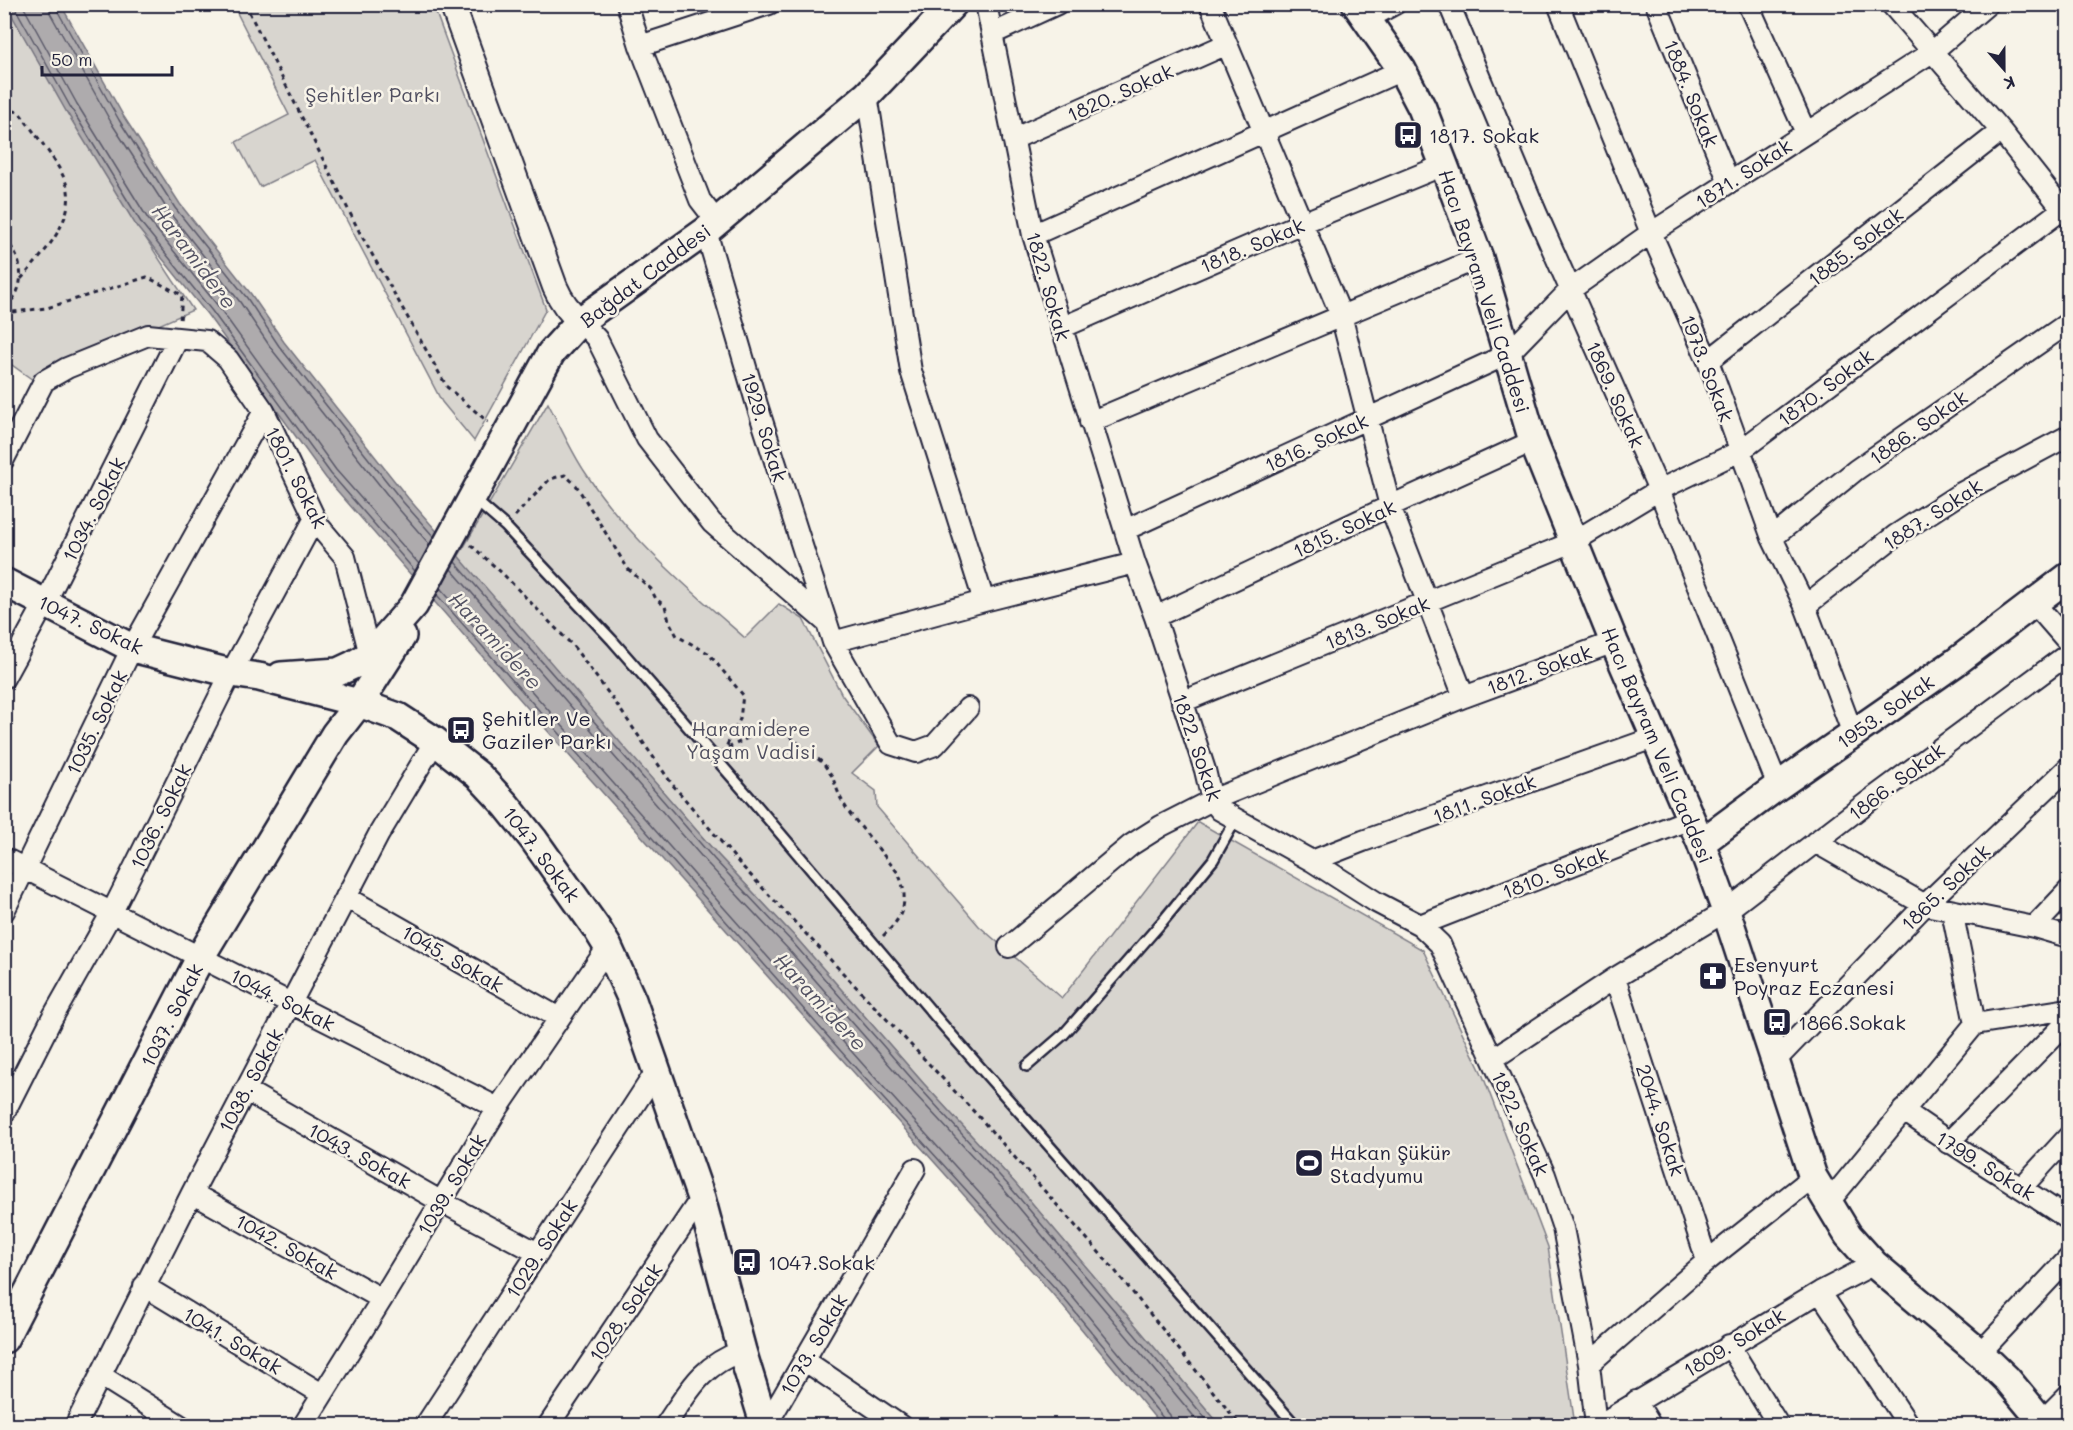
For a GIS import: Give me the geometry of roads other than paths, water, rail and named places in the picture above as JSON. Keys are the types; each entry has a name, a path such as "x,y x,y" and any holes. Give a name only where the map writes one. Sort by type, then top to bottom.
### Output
{"main road":[{"name":"Bağdat Caddesi","path":"414,604 551,353 580,321 711,226 867,95 953,4"},
{"name":"Hacı Bayram Veli Caddesi","path":"1362,12 1402,70 1422,108 1479,258 1533,441 1614,642 1696,831 1726,911 1814,1177 1848,1235 1874,1264 1980,1353 2007,1379 2044,1423"},
{"name":"1953. Sokak","path":"1696,831 1778,786 1956,662 2068,577"},
{"name":"1047. Sokak","path":"4,582 132,648 231,673 259,677 398,717 435,741 478,775 506,805 534,840 608,947 632,1000 701,1198 742,1351 765,1425"},
{"path":"259,677 338,672 370,655 414,604"},
{"name":"1037. Sokak","path":"4,1339 201,956 335,734 359,704 400,641 409,623 414,604"}],"street":[{"path":"452,4 560,299 569,312 597,339 647,439 712,523 826,623"},
{"path":"627,4 640,46 711,226"},
{"path":"640,46 769,4"},
{"name":"1822. Sokak","path":"986,4 1033,235 1135,563 1205,770 1212,800 1220,810 1312,861 1376,902 1420,925 1440,944 1545,1175 1563,1228 1589,1364 1597,1425"},
{"path":"992,34 1057,4"},
{"path":"1210,4 1341,315 1390,506 1464,697"},
{"path":"1362,12 1395,4"},
{"name":"1869. Sokak","path":"1449,4 1536,212 1659,490 1778,786"},
{"name":"1973. Sokak","path":"1558,4 1651,232 1708,361 1772,538 1804,606 1853,734"},
{"name":"1884. Sokak","path":"1656,4 1729,182"},
{"path":"1748,4 1806,133"},
{"path":"1891,4 2001,131 2066,213"},
{"name":"1871. Sokak","path":"1508,354 1570,290 1651,232 1932,52 1988,4"},
{"name":"1820. Sokak","path":"1012,140 1227,44"},
{"path":"1033,235 1402,70"},
{"path":"867,95 911,370 984,601"},
{"name":"1885. Sokak","path":"1708,361 2001,131"},
{"name":"1818. Sokak","path":"1061,328 1302,223 1444,165"},
{"name":"1870. Sokak","path":"1573,542 1659,490 1740,452 2066,213"},
{"name":"1929. Sokak","path":"711,226 757,405 833,642 891,744 916,752 935,745 968,708"},
{"path":"1090,422 1479,258"},
{"name":"1886. Sokak","path":"1772,538 1856,470 2068,323"},
{"name":"1801. Sokak","path":"4,459 44,381 67,368 148,335 207,340 228,359 264,411 318,525 345,557 370,655"},
{"name":"1034. Sokak","path":"4,678 45,603 178,338"},
{"name":"1816. Sokak","path":"1125,530 1508,354"},
{"name":"1035. Sokak","path":"4,911 132,648 264,411"},
{"name":"1887. Sokak","path":"1804,606 1896,535 1961,493 2068,436"},
{"name":"1815. Sokak","path":"1155,617 1533,441"},
{"name":"1036. Sokak","path":"4,1113 51,1020 112,912 231,673 315,519"},
{"name":"1813. Sokak","path":"1182,702 1573,542"},
{"path":"833,642 1135,563"},
{"path":"2034,603 2068,642"},
{"name":"1812. Sokak","path":"1009,947 1131,845 1161,826 1212,800 1464,697 1614,642"},
{"name":"1866. Sokak","path":"1493,1059 1615,978 1726,911 2068,654"},
{"name":"1811. Sokak","path":"1312,861 1656,737"},
{"name":"1038. Sokak","path":"75,1425 144,1286 379,834 435,741"},
{"name":"1865. Sokak","path":"1775,1061 1925,905 2068,768"},
{"name":"1810. Sokak","path":"1420,925 1696,831"},
{"path":"1815,842 1925,905 2034,927 2068,937"},
{"name":"1044. Sokak","path":"4,858 498,1108"},
{"path":"2034,927 2068,891"},
{"name":"1045. Sokak","path":"346,897 559,1018"},
{"path":"1952,911 1975,1024"},
{"name":"1039. Sokak","path":"303,1425 498,1108 608,947"},
{"name":"2044. Sokak","path":"1615,978 1707,1261"},
{"path":"1828,1203 1975,1024 2068,1009"},
{"path":"1948,1143 2068,1021"},
{"name":"1029. Sokak","path":"425,1425 657,1070"},
{"name":"1043. Sokak","path":"245,1090 440,1201 538,1253"},
{"name":"1799. Sokak","path":"1903,1110 1948,1143 2022,1187 2068,1219"},
{"path":"2022,1187 2068,1137"},
{"name":"1073. Sokak","path":"765,1425 915,1169"},
{"path":"1589,1364 1707,1261 1814,1177"},
{"name":"1042. Sokak","path":"192,1193 382,1299"},
{"name":"1028. Sokak","path":"548,1425 701,1198"},
{"path":"1980,1353 2068,1259"},
{"name":"1809. Sokak","path":"1597,1425 1820,1292 1874,1264"},
{"name":"1041. Sokak","path":"144,1286 322,1394"},
{"path":"1820,1292 1909,1425"},
{"path":"1729,1345 1779,1425"},
{"path":"665,1425 697,1379 709,1367 724,1357 742,1351"},
{"path":"804,1360 901,1425"},
{"path":"100,1375 181,1425"},
{"path":"2044,1423 2068,1395"},
{"path":"1636,1401 1651,1425"}],"lane":[{"path":"471,497 505,526 612,640 715,757 940,1023 1296,1425"},
{"path":"1027,1066 1064,1034 1162,922 1213,860 1236,819"}],"water":[{"name":"Haramidere","path":"6,5 61,5 124,117 180,204 251,294 284,342 408,498 718,855 798,940 924,1084 1015,1183 1220,1425 1161,1425 1051,1292 575,762 326,478 207,314 137,227 66,111"}],"place":[{"name":"1817. Sokak","path":"1408,135"},
{"name":"Şehitler Ve Gaziler Parkı","path":"461,730"},
{"name":"Esenyurt Poyraz Eczanesi","path":"1713,976"},
{"name":"1866.Sokak","path":"1777,1022"},
{"name":"Hakan Şükür Stadyumu","path":"1309,1163"},
{"name":"1047.Sokak","path":"747,1262"}],"park label":[{"name":"Şehitler Parkı","path":"373,94"},
{"name":"Haramidere Yaşam Vadisi","path":"751,740"}]}
